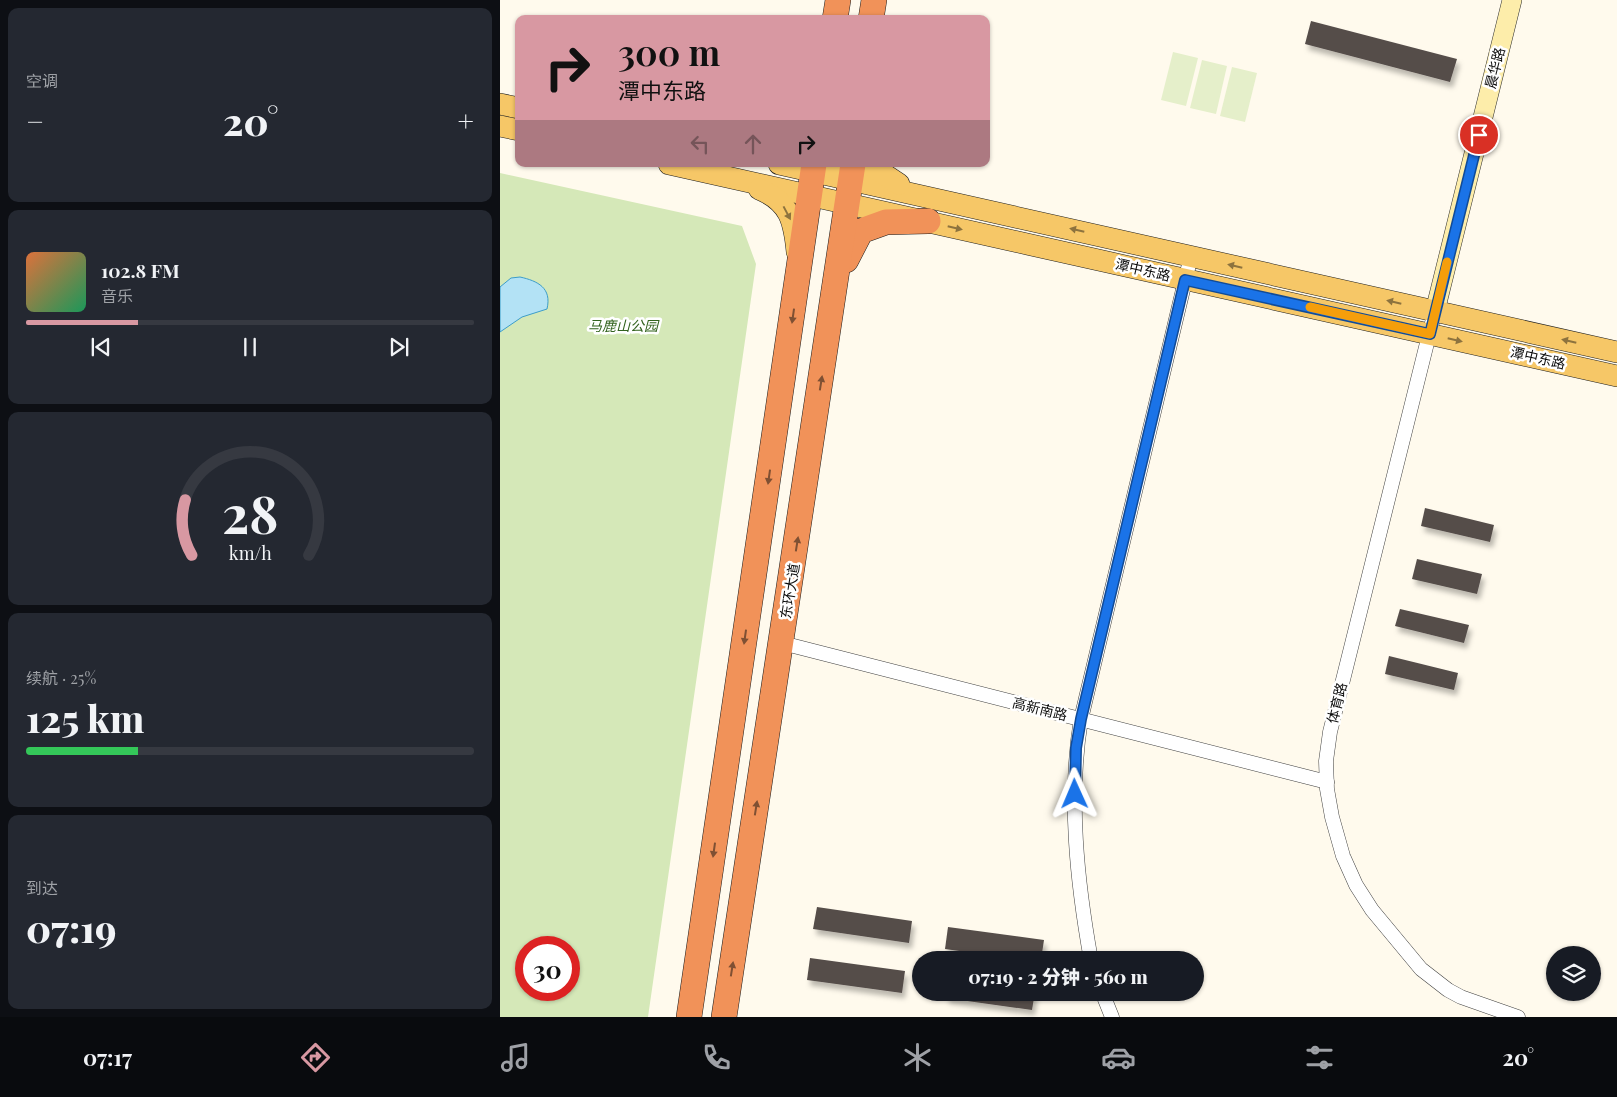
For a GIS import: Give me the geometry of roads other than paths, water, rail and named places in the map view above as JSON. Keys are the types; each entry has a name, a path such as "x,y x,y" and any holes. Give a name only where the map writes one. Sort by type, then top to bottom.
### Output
{"highway":[{"path":"836,15 838,0"},
{"path":"872,15 874,0"},
{"path":"689,1017 814,167"},
{"name":"东环大道","path":"724,1017 848,204 858,169"},
{"path":"835,291 848,253 862,231 886,222 928,221"}],"main road":[{"path":"500,104 515,107"},
{"path":"500,126 515,129"},
{"name":"潭中东路","path":"683,167 1617,376"},
{"name":"潭中东路","path":"814,167 858,169 929,196 1617,352"},
{"path":"733,178 770,194 786,207 795,228 799,276"}],"street":[{"name":"晨华路","path":"1435,311 1512,0"},
{"path":"1089,951 1080,899 1074,775 1081,719 1191,256"},
{"name":"体育路","path":"1435,311 1330,732 1326,761 1327,782 1332,817 1343,856 1356,884 1372,910 1422,969 1448,990 1518,1017"},
{"name":"高新南路","path":"782,642 1327,782"},
{"path":"1106,1001 1112,1017"}],"water":[{"path":"520,277 538,283 542,287 547,296 547,309 522,317 500,332 500,287 511,278"}],"park label":[{"name":"马鹿山公园","path":"623,326"}]}
